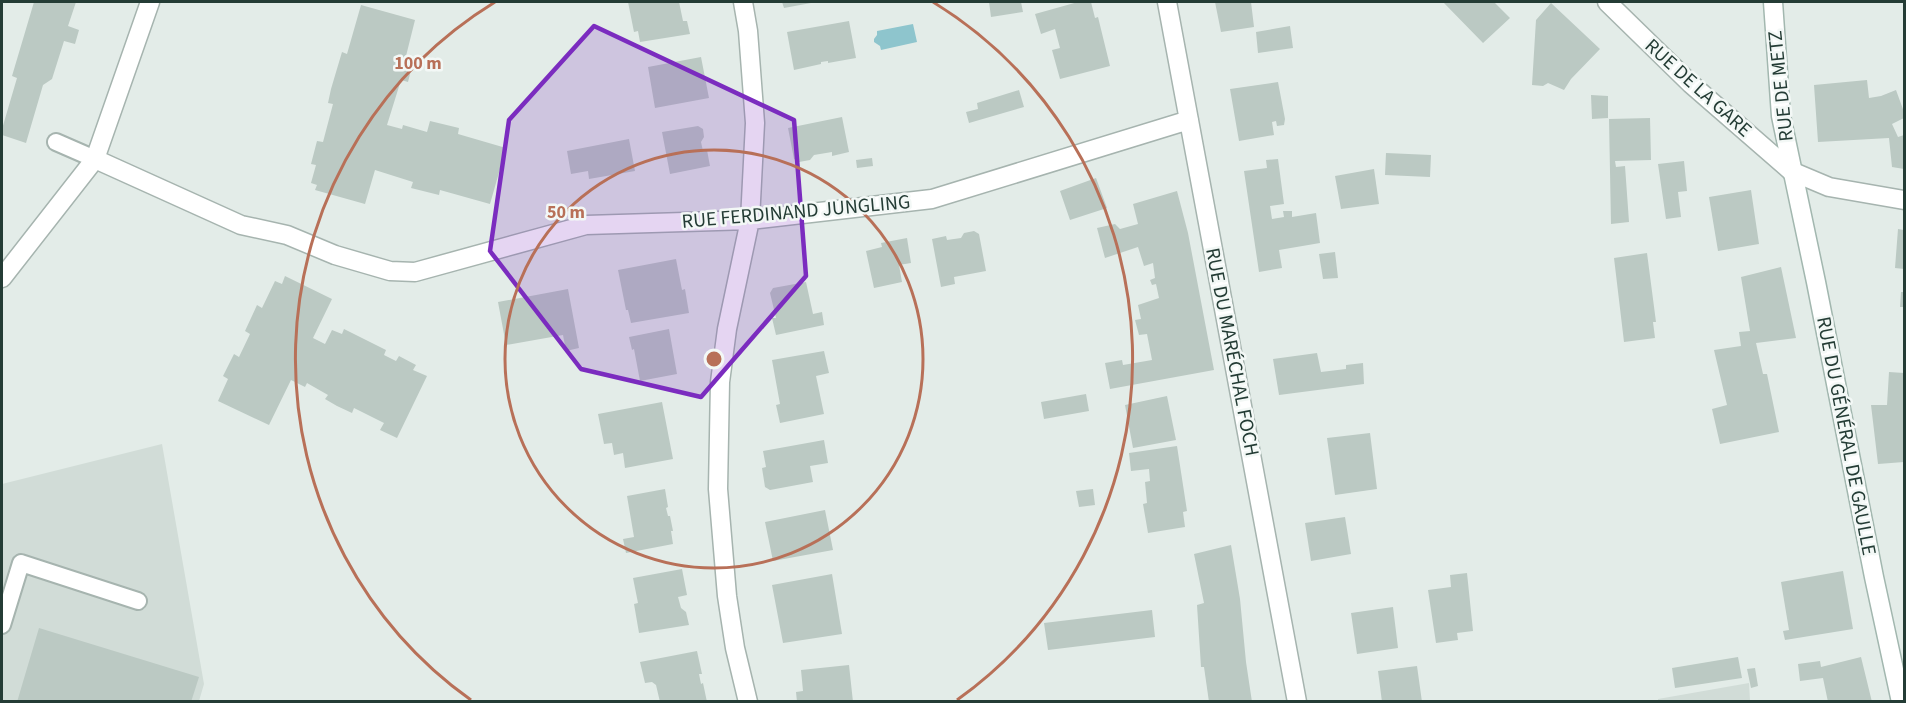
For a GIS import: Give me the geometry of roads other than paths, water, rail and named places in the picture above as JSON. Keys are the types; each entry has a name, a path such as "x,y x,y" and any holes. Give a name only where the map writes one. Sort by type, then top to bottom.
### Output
{"street":[{"path":"2,278 95,159 150,2"},
{"path":"743,2 748,31 755,123 750,220 727,329 720,382 717,434 718,489 727,596 735,648 748,702"},
{"name":"RUE DU MARÉCHAL FOCH","path":"1167,2 1297,702"},
{"name":"RUE DE LA GARE","path":"1607,2 1691,84 1791,171 1829,187 1905,200"},
{"name":"RUE DE METZ","path":"1773,2 1781,116 1791,171"},
{"name":"RUE FERDINAND JUNGLING","path":"95,159 241,225 287,236 334,255 396,272 415,272 586,225 750,220 932,200 1189,120"},
{"name":"RUE DU GÉNÉRAL DE GAULLE","path":"1791,171 1816,282 1901,702"}],"lane":[{"path":"56,142 95,159"},
{"path":"2,625 21,563 138,601"}],"water":[{"path":"913,24 917,42 881,50 880,46 874,42 877,31"}]}
